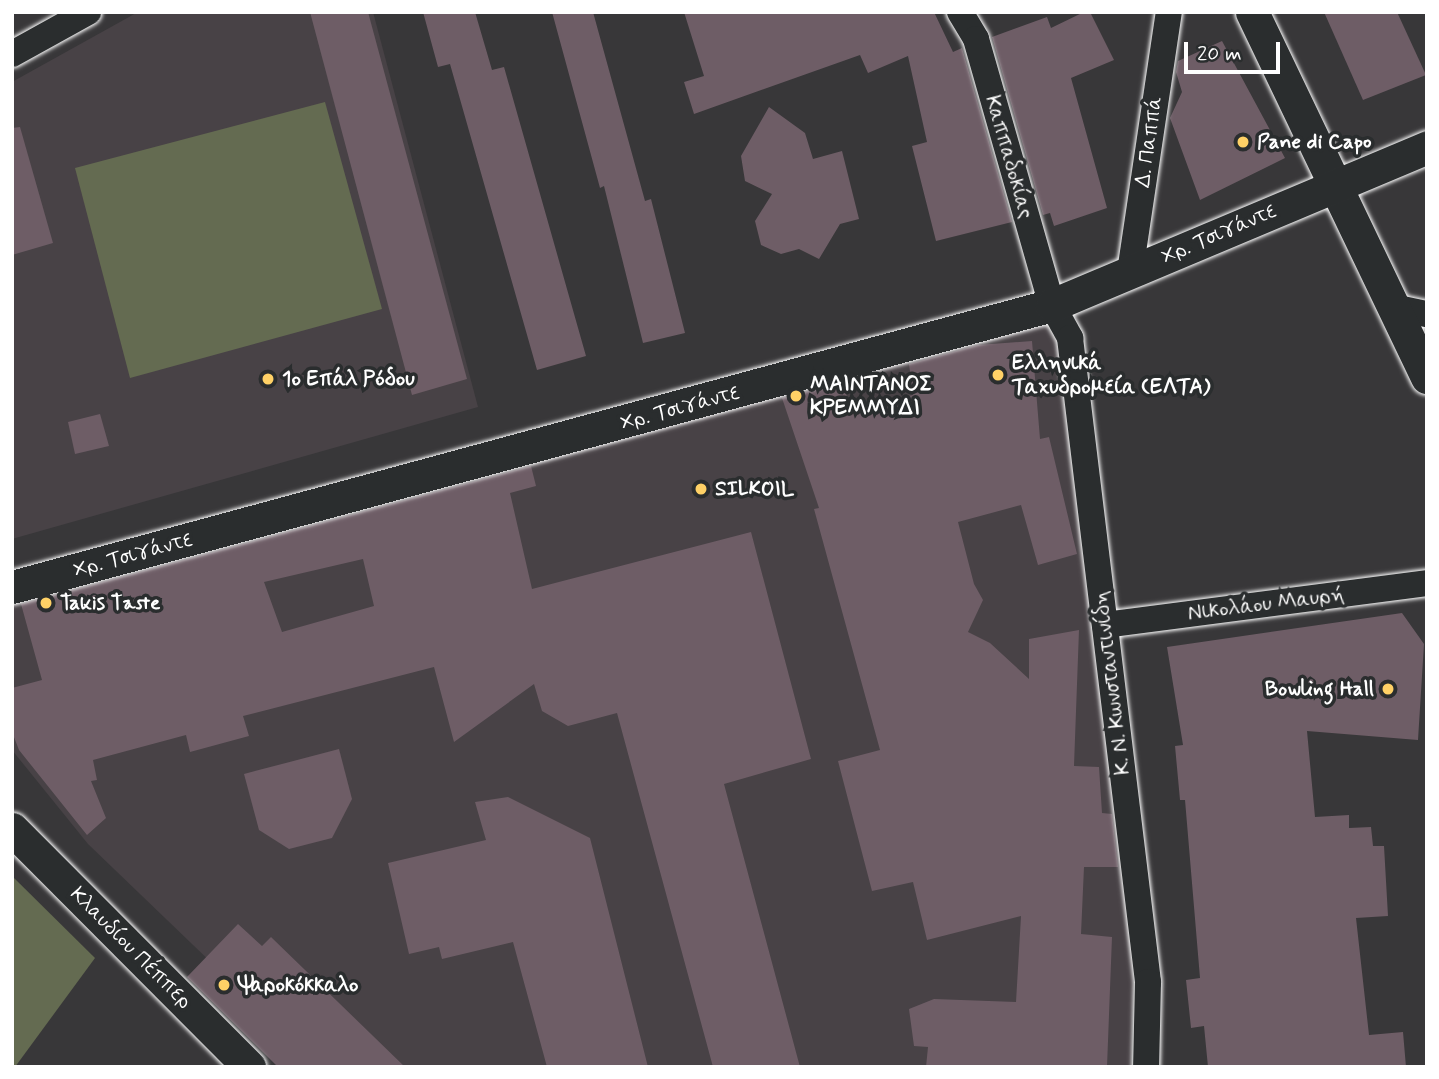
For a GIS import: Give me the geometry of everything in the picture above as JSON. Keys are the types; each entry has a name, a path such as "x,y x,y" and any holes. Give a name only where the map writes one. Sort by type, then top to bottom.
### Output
{"street":[{"path":"12,54 88,12"},
{"name":"Καππαδοκίας","path":"960,12 976,39 1052,305"},
{"name":"Δ. Παππά","path":"1130,271 1169,12"},
{"path":"1252,12 1427,377"},
{"name":"Χρ. Τσιγάντε","path":"12,587 1052,305 1427,147"},
{"name":"Κ. Ν. Κωνσταντινίδη","path":"1052,305 1070,338 1148,982 1146,1067"},
{"path":"1393,307 1427,314"},
{"name":"Νικολάου Μαυρή","path":"1105,625 1427,583"},
{"name":"Κλαυδίου Πέππερ","path":"12,829 249,1067"}],"shaded area":[{"path":"138,12 373,12 478,407 12,539 12,82"},
{"path":"1059,312 1134,948 1131,1067 320,1067 88,844 12,750 12,598"}],"green space":[{"path":"325,102 382,309 130,378 75,168"},
{"path":"12,876 95,958 15,1067 12,1067"}],"building":[{"name":"1ο Επάλ Ρόδου","path":"310,12 368,12 467,379 412,395"},
{"path":"423,12 475,12 492,70 504,67 586,356 537,370 450,64 438,67"},
{"path":"552,12 593,12 645,201 651,199 685,333 643,343 604,186 600,188"},
{"path":"684,12 934,12 953,52 962,48 1012,222 936,241 912,146 927,142 908,56 868,73 860,55 694,114 684,82 704,76"},
{"path":"1084,12 1090,12 1114,60 1071,78 1107,208 1054,226 1050,213 1043,215 992,37 1047,17 1051,28"},
{"path":"1324,12 1397,12 1426,75 1363,100"},
{"path":"1222,41 1285,158 1200,200 1170,118 1182,92 1176,72 1178,61"},
{"path":"769,107 805,133 813,159 842,151 859,219 840,224 819,259 799,249 781,254 761,245 755,221 772,194 745,181 741,156"},
{"path":"20,127 53,243 12,255 12,128"},
{"path":"1032,341 1040,439 1049,437 1077,554 1038,565 1021,505 958,522 974,584 983,600 968,632 990,643 1029,679 1029,639 1079,630 1074,766 1099,767 1102,813 1112,814 1118,867 1084,867 1081,934 1112,937 1107,1067 926,1067 928,1047 914,1046 909,1009 934,999 1016,1002 1021,916 927,940 913,882 872,891 838,761 880,750 814,509 819,508 782,398 843,382 850,409 913,395 909,364 978,345"},
{"path":"100,414 109,446 75,454 68,422"},
{"path":"531,466 536,486 510,493 532,589 751,532 811,759 724,784 800,1067 713,1067 617,713 568,726 542,711 534,684 454,742 434,667 243,716 249,736 190,752 186,735 93,760 97,780 91,781 106,818 87,835 19,750 12,732 12,688 42,680 21,604","holes":["363,559 374,606 282,632 264,582"]},
{"path":"1402,613 1424,644 1418,740 1307,731 1315,817 1349,815 1349,828 1371,827 1373,846 1384,846 1388,916 1356,918 1369,1035 1403,1032 1406,1067 1208,1067 1204,1026 1191,1028 1186,980 1200,978 1185,800 1180,800 1175,746 1183,745 1167,647"},
{"path":"339,749 352,799 332,838 289,849 259,830 244,774"},
{"path":"508,797 590,838 648,1067 547,1067 513,942 442,959 439,947 409,954 388,863 486,840 475,802"},
{"path":"238,924 262,946 271,937 405,1067 278,1067 187,977"}],"place":[{"name":"Pane di Capo","path":"1243,142"},
{"name":"Ελληνικά Ταχυδρομεία (ΕΛΤΑ)","path":"998,375"},
{"name":"1ο Επάλ Ρόδου","path":"268,379"},
{"name":"ΜΑΙΝΤΑΝΟΣ ΚΡΕΜΜΥΔΙ","path":"796,396"},
{"name":"SILKOIL","path":"701,489"},
{"name":"Takis Taste","path":"46,603"},
{"name":"Bowling Hall","path":"1388,689"},
{"name":"Ψαροκόκκαλο","path":"224,985"}]}
